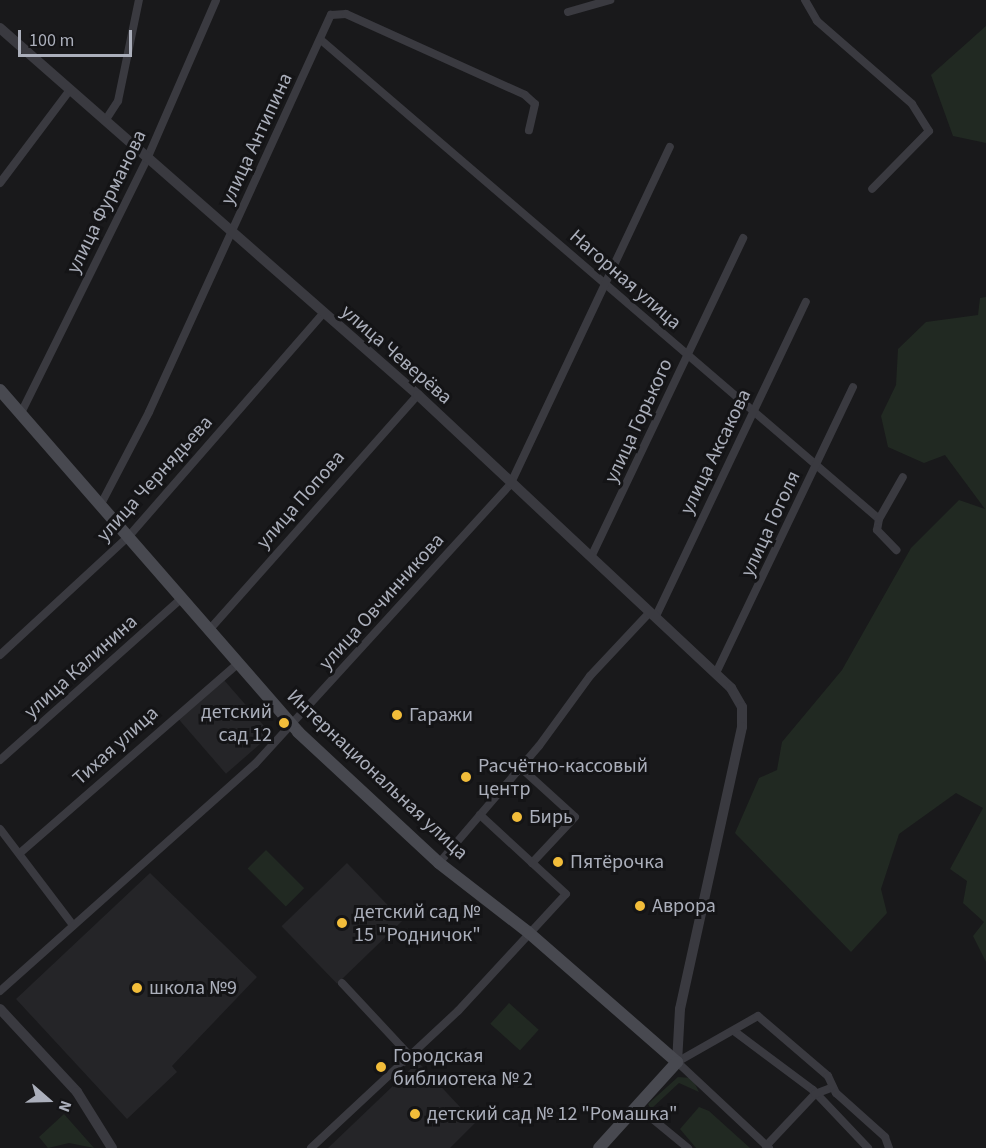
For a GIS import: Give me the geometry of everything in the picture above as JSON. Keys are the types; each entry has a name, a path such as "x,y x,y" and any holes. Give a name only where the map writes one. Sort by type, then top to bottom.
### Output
{"main road":[{"name":"Интернациональная улица","path":"0,390 210,629 236,665 292,725 439,863 528,932 677,1062"},
{"path":"599,1148 677,1062"}],"street":[{"path":"105,121 118,101 139,0"},
{"name":"улица Фурманова","path":"20,415 147,159 216,0"},
{"path":"568,12 610,0"},
{"path":"805,0 817,21 912,104 929,131 872,189"},
{"name":"улица Антипина","path":"101,504 231,233 331,15 346,14 453,60 535,104 529,130"},
{"name":"улица Чеверёва","path":"0,28 323,314 418,394 510,485 593,553 716,673 742,707 742,726 680,1009 677,1062"},
{"name":"Нагорная улица","path":"321,40 754,412 816,468 879,519 877,530 896,550"},
{"path":"0,183 69,91"},
{"name":"улица Овчинникова","path":"0,992 292,725 510,485 607,286 670,147"},
{"name":"улица Горького","path":"593,553 743,238"},
{"name":"улица Аксакова","path":"439,863 520,767 590,676 653,614 806,302"},
{"name":"улица Чернядьева","path":"0,655 129,536 323,314"},
{"name":"улица Гоголя","path":"716,673 854,387"},
{"name":"улица Попова","path":"210,629 418,394"},
{"path":"879,519 903,477"},
{"name":"улица Калинина","path":"0,760 182,598"},
{"name":"Тихая улица","path":"20,853 236,665"},
{"path":"520,767 575,817 532,863"},
{"path":"310,1148 410,1056 566,894 480,815"},
{"path":"0,829 73,925"},
{"path":"342,983 410,1056"},
{"path":"0,1009 77,1092 112,1148"},
{"path":"677,1062 758,1016 802,1052 886,1147"},
{"path":"734,1031 765,1050 815,1094 868,1148"},
{"name":"Интернациональная улица","path":"677,1062 767,1147"},
{"path":"767,1147 815,1094 833,1087"},
{"path":"638,1107 688,1148"}],"shaded area":[{"path":"986,26 986,143 953,136 931,75"},
{"path":"986,297 986,962 973,936 984,922 963,903 967,881 950,869 983,808 956,793 899,834 881,889 887,913 851,952 735,833 759,778 777,770 782,742 842,670 911,548 959,500 985,509 945,455 924,463 888,447 881,416 896,385 898,349 926,322 978,315 980,298"},
{"path":"224,680 271,734 226,774 179,719"},
{"path":"266,850 304,888 286,907 248,868"},
{"name":"детский сад № 15 \"Родничок\"","path":"347,863 403,921 337,984 282,926"},
{"name":"школа №9","path":"150,873 257,977 172,1066 177,1072 127,1119 16,999"},
{"path":"509,1003 539,1030 520,1051 490,1024"},
{"name":"детский сад № 12 \"Ромашка\"","path":"418,1062 475,1123 450,1148 328,1148"},
{"path":"678,1077 692,1078 699,1092 679,1083 651,1109 648,1104"},
{"path":"699,1107 709,1111 750,1148 696,1148 680,1129"},
{"path":"64,1114 94,1148 69,1143 48,1148 39,1137"}],"place":[{"name":"Гаражи","path":"397,715"},
{"name":"детский сад 12","path":"284,723"},
{"name":"Расчётно-кассовый центр","path":"466,777"},
{"name":"Бирь","path":"517,817"},
{"name":"Пятёрочка","path":"558,862"},
{"name":"Аврора","path":"640,906"},
{"name":"детский сад № 15 \"Родничок\"","path":"342,923"},
{"name":"школа №9","path":"137,988"},
{"name":"Городская библиотека № 2","path":"381,1067"},
{"name":"детский сад № 12 \"Ромашка\"","path":"415,1114"}]}
